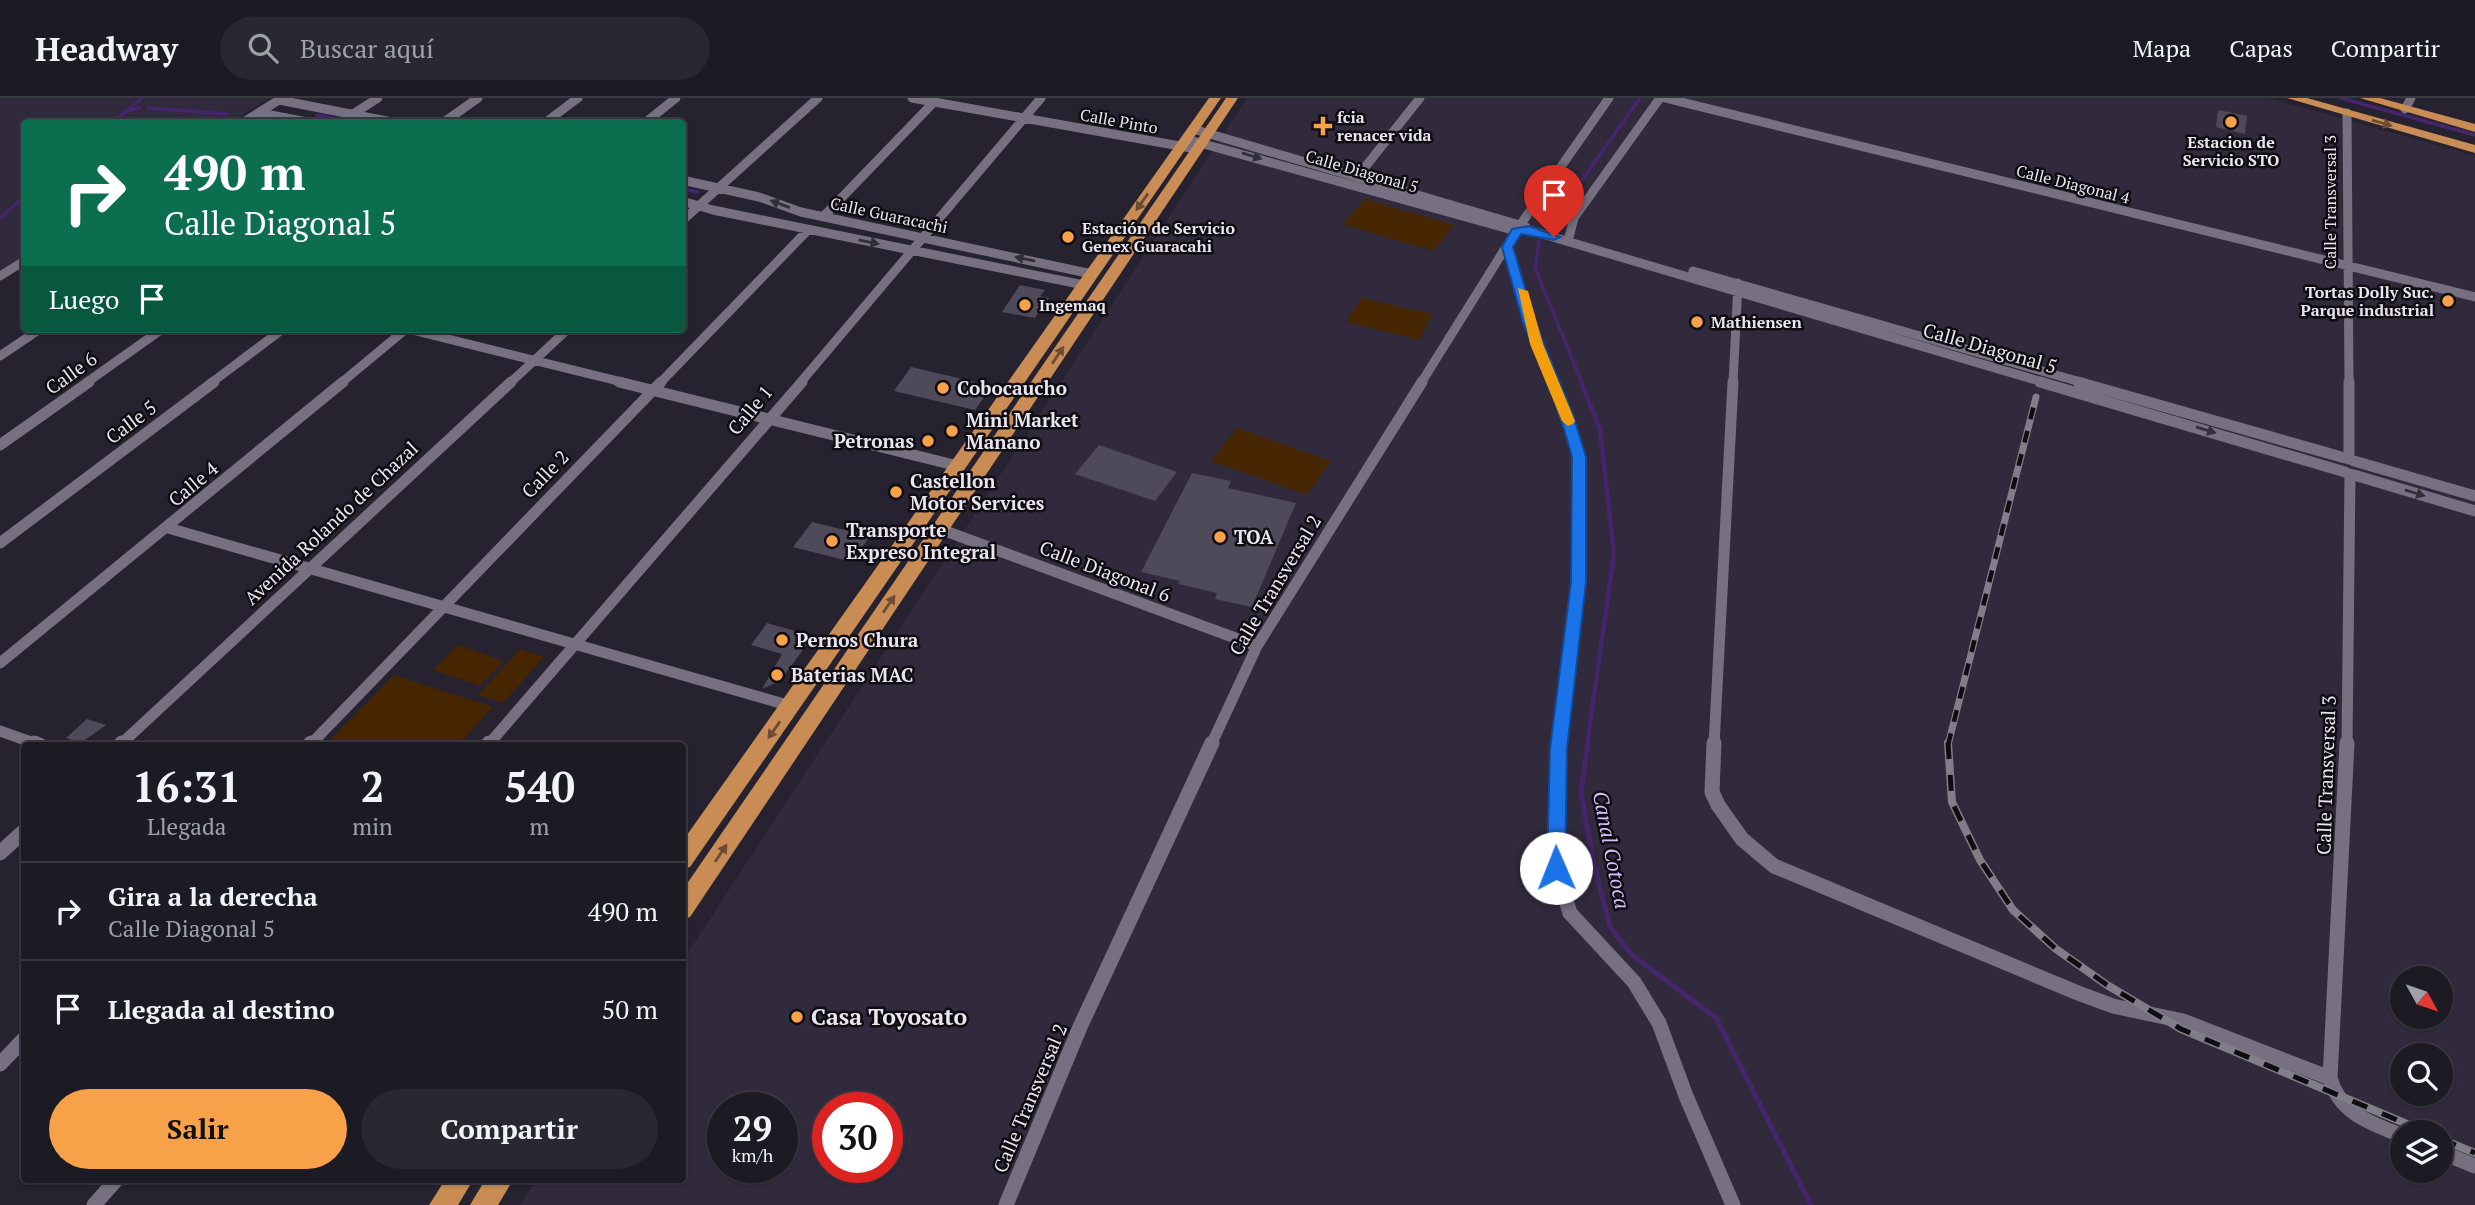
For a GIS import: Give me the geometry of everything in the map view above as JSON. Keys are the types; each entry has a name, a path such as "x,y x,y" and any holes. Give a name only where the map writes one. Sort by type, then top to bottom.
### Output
{"highway":[{"path":"686,904 940,529 1195,140 1215,98"},
{"path":"686,854 1088,279 1195,140 1232,98"},
{"path":"2293,98 2475,149"},
{"path":"2365,98 2408,104 2475,128"},
{"path":"442,1205 458,1183"},
{"path":"483,1205 498,1183"}],"street":[{"path":"353,114 378,98"},
{"path":"448,119 478,98"},
{"path":"550,119 578,98"},
{"path":"650,119 676,98"},
{"path":"686,217 818,98"},
{"name":"Calle Pinto","path":"912,98 1023,119 1195,140"},
{"name":"Calle 1","path":"490,742 771,418 1041,98"},
{"path":"1357,176 1420,98"},
{"name":"Calle Transversal 2","path":"1006,1205 1080,1027 1256,646 1507,247 1525,229 1591,120 1609,98"},
{"path":"1568,241 1574,218 1663,98"},
{"name":"Calle Diagonal 4","path":"1663,98 2475,297"},
{"path":"249,119 280,99 377,119"},
{"path":"823,217 933,102"},
{"path":"260,113 291,119"},
{"name":"Calle Transversal 3","path":"2330,1078 2348,715 2350,466 2347,113"},
{"name":"Calle Diagonal 5","path":"1195,140 1357,176 1525,229"},
{"name":"Calle Diagonal 5","path":"1195,140 1625,256 2350,466 2475,496"},
{"name":"Calle Guaracachi","path":"686,181 718,187 823,217 921,237 1088,279"},
{"name":"Calle Guaracachi","path":"686,202 911,250 1088,279"},
{"name":"Calle 2","path":"313,742 808,230"},
{"path":"1507,247 1529,322 1566,415 1579,457 1579,570 1558,749 1556,868 1570,913 1634,982 1659,1023 1686,1096 1733,1205"},
{"path":"0,276 21,263"},
{"path":"1737,288 1712,792 1719,808 1736,832 1758,858 1786,873 2078,993 2113,1006 2183,1021 2330,1078 2332,1093 2341,1106 2390,1130"},
{"path":"0,356 34,333"},
{"name":"Calle 6","path":"0,444 156,333"},
{"name":"Calle 5","path":"0,543 278,333"},
{"name":"Calle 4","path":"0,663 168,528 402,333"},
{"path":"424,333 958,466"},
{"name":"Avenida Rolando de Chazal","path":"123,742 564,333"},
{"name":"Calle Diagonal 5","path":"2350,466 2475,511"},
{"path":"168,528 576,642 790,706"},
{"name":"Calle Diagonal 6","path":"940,529 1256,646"},
{"path":"0,732 29,742"},
{"path":"0,853 21,834"},
{"path":"0,1065 21,1042"},
{"path":"2453,1157 2475,1166"},
{"path":"94,1205 113,1183"}],"shaded area":[{"path":"0,98 269,98 237,118 239,119 21,119 21,257 0,270"},
{"path":"1247,98 2268,98 2475,156 2475,1205 520,1205 534,1183 686,1183 686,955"},
{"path":"1365,199 1454,225 1433,251 1342,224"},
{"path":"1361,298 1432,314 1419,340 1346,322"},
{"path":"1237,428 1331,461 1307,495 1211,461"},
{"path":"458,645 504,661 480,686 433,670"},
{"path":"520,649 544,657 503,703 478,695"},
{"path":"394,675 493,707 461,742 328,742"}],"building":[{"name":"Estacion de Servicio STO","path":"2218,110 2247,116 2245,134 2216,127"},
{"name":"Ingemaq","path":"1020,285 1045,290 1040,296 1049,298 1035,318 1002,312"},
{"name":"Cobocaucho","path":"911,367 992,386 975,410 894,391"},
{"path":"1099,445 1177,472 1155,501 1075,474"},
{"name":"TOA","path":"1192,473 1231,481 1228,488 1296,503 1252,607 1215,599 1217,593 1141,572"},
{"name":"Transporte Expreso Integral","path":"812,522 870,536 852,562 793,547"},
{"name":"Pernos Chura","path":"767,623 813,636 780,681 762,689 782,654 751,645"},
{"path":"87,719 106,725 82,742 66,738"}],"waterway":[{"path":"129,109 142,98"},
{"name":"Canal Cotoca","path":"1582,383 1535,268 1539,241 1640,98"},
{"path":"2341,98 2475,135"},
{"path":"117,119 127,111 140,108"},
{"path":"148,108 227,114"},
{"path":"317,115 337,119"},
{"path":"686,190 698,192"},
{"path":"0,218 21,200"},
{"name":"Canal Cotoca","path":"1581,382 1600,429 1614,554 1587,745"},
{"name":"Canal Cotoca","path":"1588,743 1581,792 1594,865 1610,927 1632,955 1716,1018 1811,1205"}],"railway":[{"path":"1948,745 2036,397"},
{"path":"1948,745 1952,802 1980,860 2013,910 2056,949 2107,985 2181,1029 2397,1120"},
{"path":"2453,1144 2475,1153"}],"slow traffic":[{"path":"1522,291 1529,322 1568,421"}],"place":[{"name":"Estacion de Servicio STO","path":"2231,122"},
{"name":"fcia renacer vida","path":"1323,126"},
{"name":"Estación de Servicio Genex Guaracahi","path":"1068,237"},
{"name":"Tortas Dolly Suc. Parque industrial","path":"2448,301"},
{"name":"Ingemaq","path":"1025,305"},
{"name":"Mathiensen","path":"1697,322"},
{"name":"Cobocaucho","path":"943,388"},
{"name":"Mini Market Manano","path":"952,431"},
{"name":"Petronas","path":"928,441"},
{"name":"Castellon Motor Services","path":"896,492"},
{"name":"TOA","path":"1220,537"},
{"name":"Transporte Expreso Integral","path":"832,541"},
{"name":"Pernos Chura","path":"782,640"},
{"name":"Baterias MAC","path":"777,675"},
{"name":"Casa Toyosato","path":"797,1017"}],"route":[{"path":"1554,237 1529,230 1516,231 1507,247 1522,290 1529,322 1566,415 1579,457 1581,532 1578,582 1567,656 1558,749 1556,868"}]}
